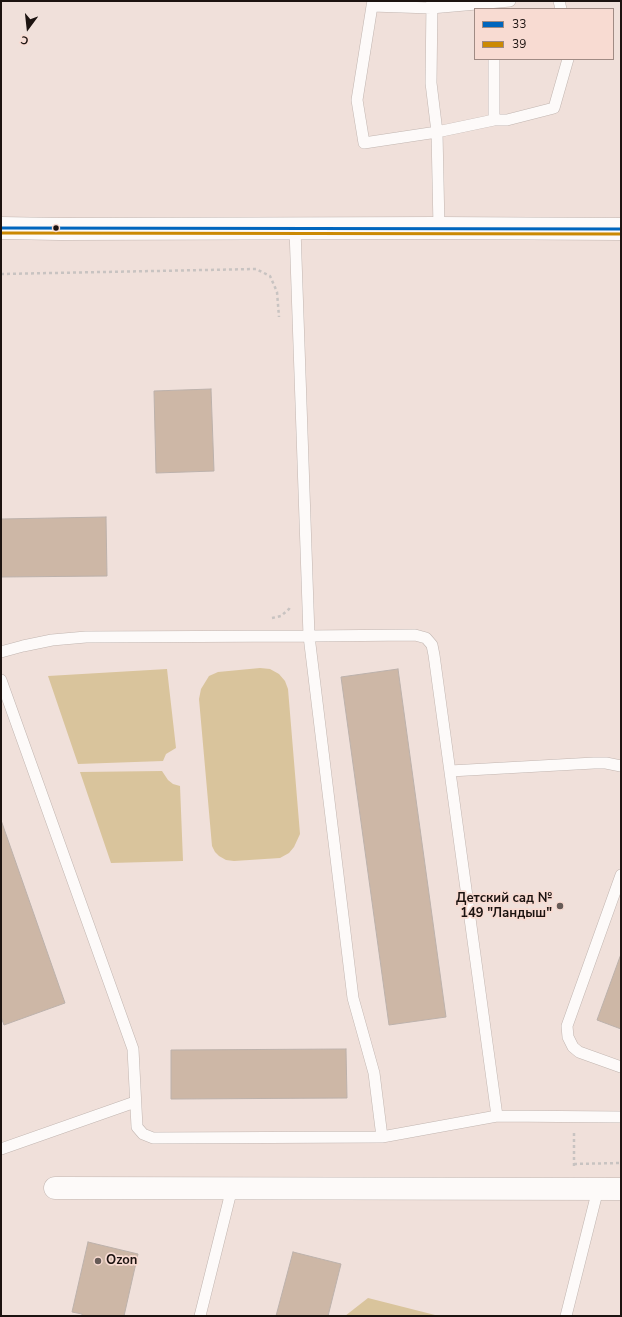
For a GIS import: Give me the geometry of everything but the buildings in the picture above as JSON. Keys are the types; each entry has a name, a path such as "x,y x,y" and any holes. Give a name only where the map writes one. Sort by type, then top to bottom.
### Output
{"main road":[{"path":"1,228 621,229"},
{"path":"56,1188 621,1189"}],"lane":[{"path":"510,1 494,4 373,3 357,100 364,143 437,132 494,120 507,120 554,108 568,60"},
{"path":"432,4 431,83 437,132 439,228"},
{"path":"494,60 494,120"},
{"path":"295,228 310,636 353,998 374,1073 382,1137"},
{"path":"1,652 52,640 86,638 415,635 426,638 432,645 434,655 497,1116"},
{"path":"1,680 133,1049 137,1127 143,1134 153,1138 382,1137 497,1116 621,1117"},
{"path":"450,770 594,763 606,763 621,766"},
{"path":"621,875 567,1026 568,1037 573,1046 579,1052 621,1067"},
{"path":"1,1149 135,1102"},
{"path":"200,1316 232,1188"},
{"path":"566,1316 598,1189"}],"path":[{"path":"1,274 256,269 270,276 278,292 279,324"},
{"path":"268,618 281,616 289,609 291,604"},
{"path":"574,1116 574,1189"},
{"path":"574,1164 621,1163"}],"shaded area":[{"path":"260,668 270,669 279,674 285,681 288,689 300,834 294,847 289,853 280,858 234,861 226,860 215,852 212,846 199,699 201,689 209,676 218,672"},
{"path":"167,669 176,748 166,754 163,761 78,764 48,676"},
{"path":"162,771 168,780 173,784 180,786 183,861 111,863 80,772"},
{"path":"368,1298 439,1316 345,1316"}],"transit line":[{"name":"33","path":"1,228 621,229"},
{"name":"39","path":"1,233 621,234"}],"place":[{"name":"Детский сад № 149 \"Ландыш\"","path":"560,906"},
{"name":"Ozon","path":"98,1261"}]}
